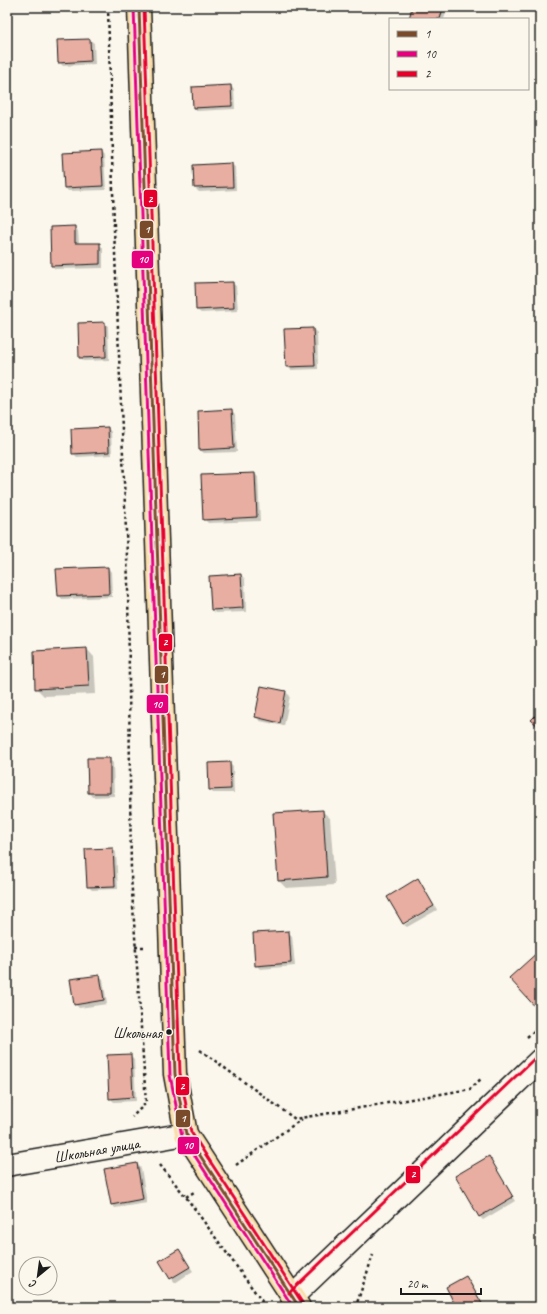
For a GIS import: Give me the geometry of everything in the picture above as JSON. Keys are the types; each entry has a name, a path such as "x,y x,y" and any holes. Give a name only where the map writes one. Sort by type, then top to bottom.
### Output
{"main road":[{"path":"139,7 175,1074 186,1134 296,1302"}],"street":[{"path":"296,1302 540,1060"},
{"name":"Школьная улица","path":"7,1165 186,1134"}],"path":[{"path":"522,1042 540,1026"},
{"path":"195,1047 295,1119 470,1089 488,1073"},
{"path":"233,1167 303,1118"}],"building":[{"path":"412,7 443,8 440,18 409,18"},
{"path":"90,39 91,61 58,63 57,40"},
{"path":"231,85 232,106 193,108 192,87"},
{"path":"101,151 103,186 64,188 62,153"},
{"path":"232,163 233,187 194,188 193,165"},
{"path":"75,226 75,243 100,243 100,264 51,266 50,227"},
{"path":"233,282 234,308 196,310 195,283"},
{"path":"105,322 106,357 79,358 78,323"},
{"path":"313,328 315,366 286,367 284,329"},
{"path":"232,409 234,448 199,450 198,411"},
{"path":"108,427 109,452 72,454 71,429"},
{"path":"255,473 257,517 203,520 201,475"},
{"path":"108,567 109,594 58,596 56,569"},
{"path":"241,574 243,608 211,610 209,576"},
{"path":"87,648 89,686 35,689 34,651"},
{"path":"261,686 286,691 280,723 255,717"},
{"path":"540,711 540,728 531,720"},
{"path":"87,758 110,758 110,793 88,793"},
{"path":"230,762 231,789 209,790 208,763"},
{"path":"323,810 327,877 278,881 273,813"},
{"path":"113,848 115,886 87,887 85,849"},
{"path":"418,878 434,906 403,924 387,897"},
{"path":"289,931 291,963 255,966 253,933"},
{"path":"540,950 540,1010 539,1011 509,978"},
{"path":"100,975 104,1000 74,1005 70,979"},
{"path":"131,1054 133,1097 109,1099 107,1055"},
{"path":"489,1156 513,1197 479,1217 455,1176"},
{"path":"137,1163 143,1199 111,1205 104,1169"},
{"path":"179,1249 190,1267 170,1279 159,1261"},
{"path":"466,1276 484,1307 456,1307 446,1287"}],"transit line":[{"name":"10","path":"134,7 170,1075 182,1136 293,1307"},
{"name":"1","path":"139,7 175,1074 186,1134 299,1307"},
{"name":"2","path":"144,7 180,1073 191,1132 303,1304"},
{"name":"2","path":"289,1293 537,1056"}],"place":[{"name":"Школьная","path":"169,1032"}]}
